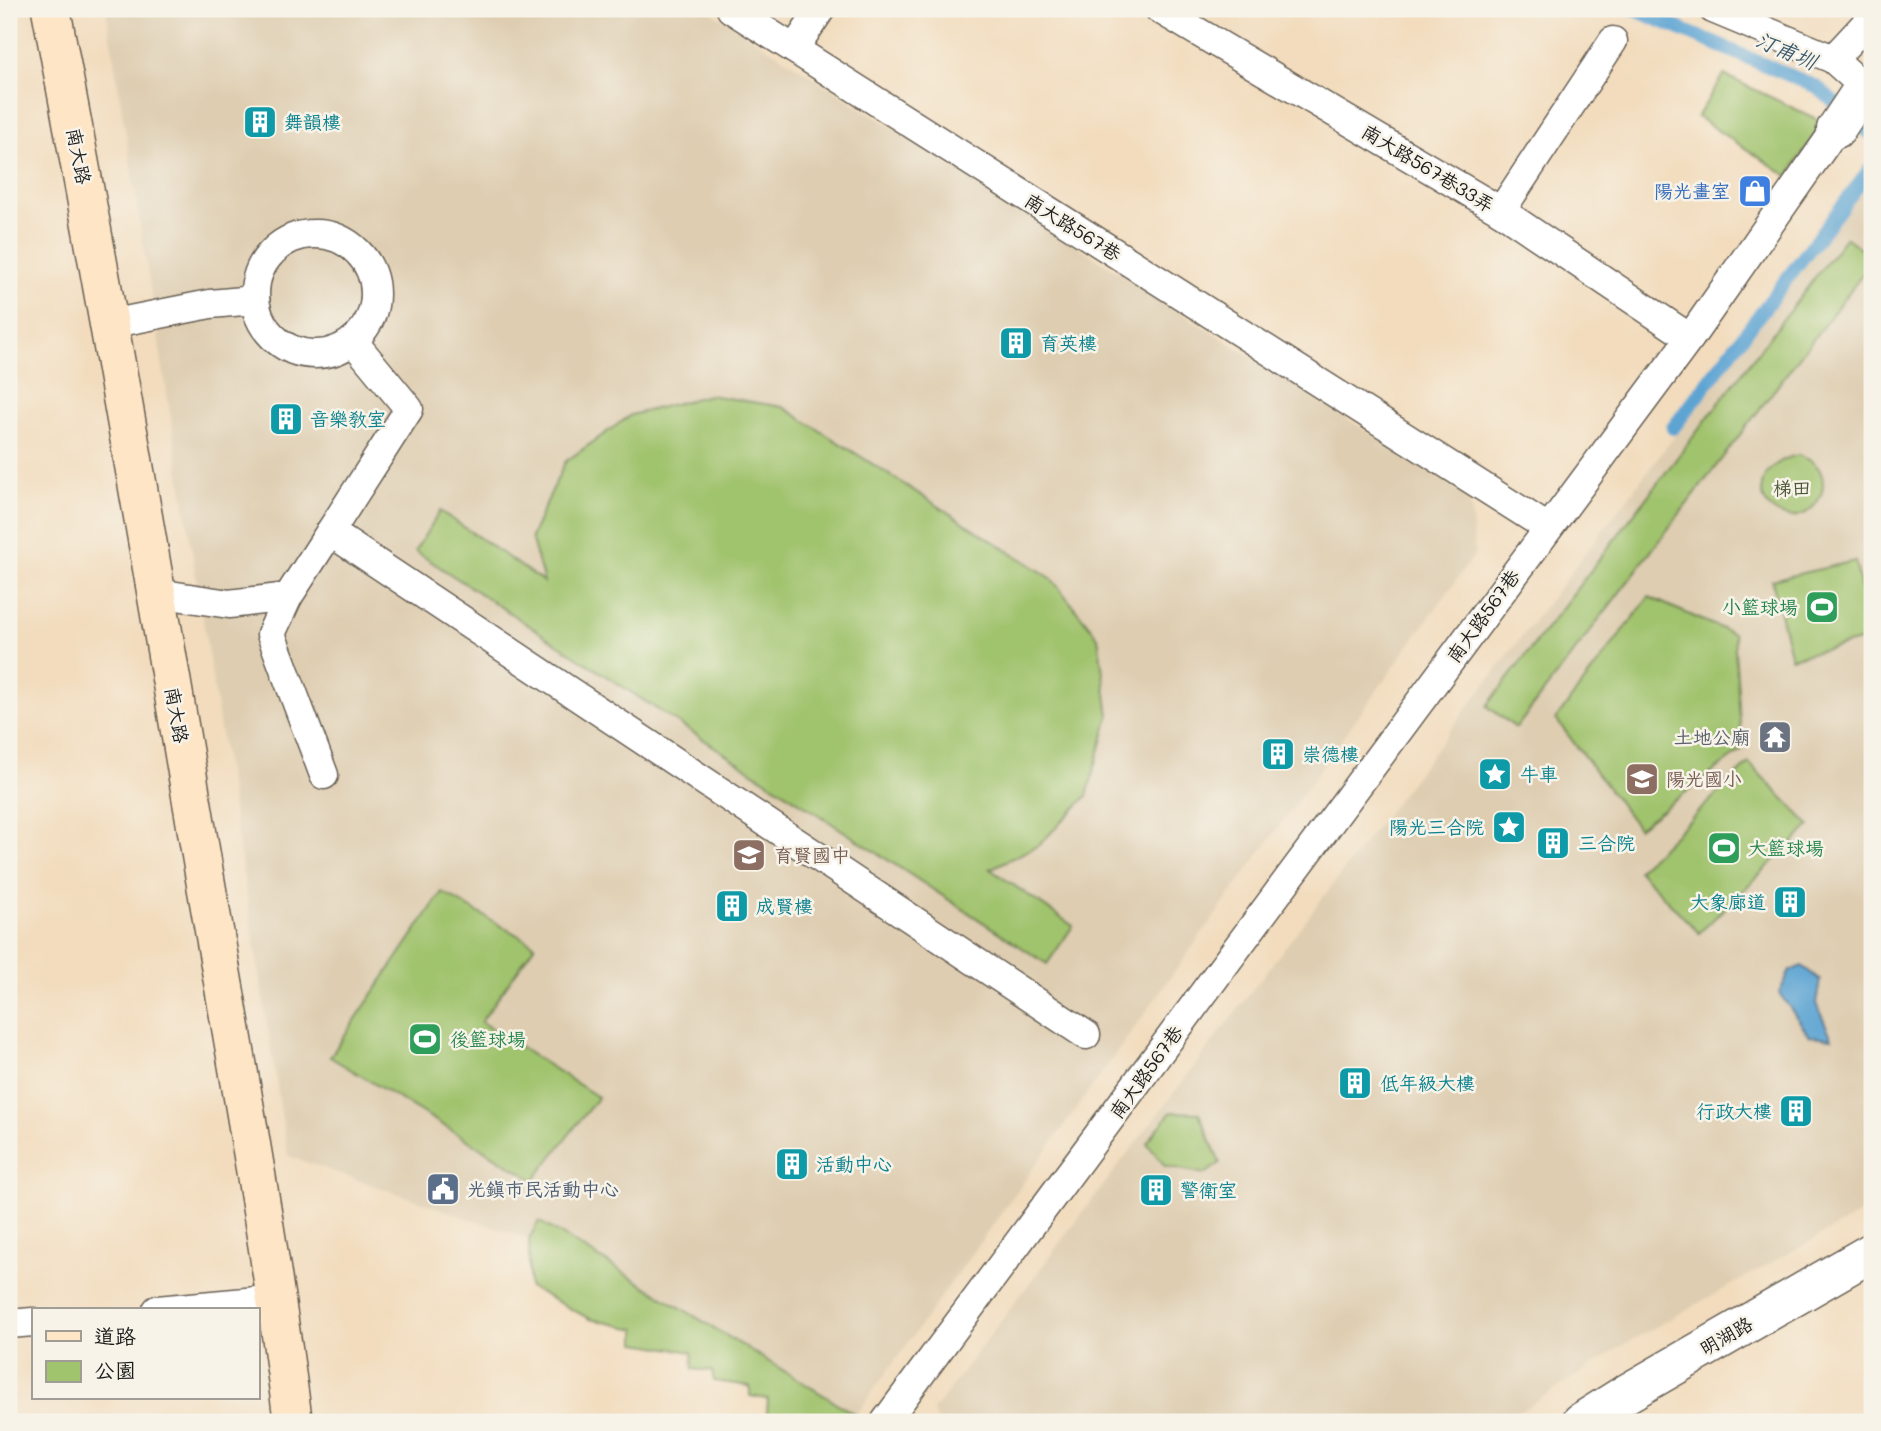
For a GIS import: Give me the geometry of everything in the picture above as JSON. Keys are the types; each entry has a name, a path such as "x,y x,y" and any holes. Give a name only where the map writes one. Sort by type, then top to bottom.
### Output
{"main road":[{"name":"南大路","path":"51,9 157,593 277,1299 293,1422"}],"street":[{"path":"1836,129 1865,95"},
{"name":"明湖路","path":"1581,1422 1872,1252"}],"lane":[{"name":"南大路567巷","path":"731,9 1548,528 885,1422"},
{"path":"794,49 821,9"},
{"name":"南大路567巷33弄","path":"1159,9 1501,212 1690,338"},
{"path":"1713,9 1833,59 1865,95"},
{"path":"1833,59 1872,17"},
{"path":"1501,212 1613,41"},
{"path":"1548,528 1690,338 1836,129"},
{"path":"305,234 342,240 358,252 370,268 375,287 374,308 367,327 353,341 337,351 319,355 301,353 284,346 270,334 260,318 255,300 256,282 262,265 273,250 288,240 305,234"},
{"path":"110,324 210,304 255,300"},
{"path":"324,775 271,634 288,597 409,409 353,341"},
{"path":"330,532 1086,1035"},
{"path":"157,593 229,604 288,597"},
{"path":"179,1308 277,1299"},
{"path":"9,1324 32,1322"}],"shaded area":[{"name":"育賢國中","path":"106,9 707,9 1470,497 1475,554 856,1415 540,1221 529,1239 288,1156"},
{"name":"陽光國小","path":"1872,177 1872,1207 1632,1340 1504,1422 938,1422 933,1411"}],"green space":[{"path":"1724,75 1823,122 1788,176 1697,117"},
{"path":"1846,237 1872,257 1872,262 1516,728 1487,706"},
{"path":"709,395 783,407 1051,578 1098,637 1109,716 1087,796 1039,845 990,869 1073,926 1047,964 415,551 440,511 544,582 531,537 565,462 631,415"},
{"name":"梯田","path":"1799,455 1814,463 1821,473 1821,494 1808,512 1798,516 1786,516 1774,511 1767,504 1762,490 1763,482 1777,464"},
{"name":"小籃球場","path":"1855,561 1872,638 1791,658 1772,580"},
{"path":"1649,597 1734,634 1742,750 1638,828 1556,719"},
{"name":"大籃球場","path":"1749,763 1810,826 1699,933 1638,870"},
{"name":"後籃球場","path":"442,892 535,945 481,1022 598,1097 534,1180 330,1057"},
{"path":"1171,1112 1199,1113 1220,1163 1205,1174 1165,1166 1147,1143"},
{"path":"539,1221 856,1415 851,1422 766,1422 768,1399 750,1396 750,1386 714,1381 712,1371 693,1369 692,1352 636,1343 636,1329 590,1319 529,1287 529,1239"}],"water":[{"path":"1802,966 1820,980 1816,1004 1832,1038 1810,1036 1779,993 1790,971"}],"waterway":[{"name":"汀甫圳","path":"1633,9 1817,87 1872,135"},
{"path":"1673,428 1872,167"}],"place":[{"name":"舞韻樓","path":"260,122"},
{"name":"陽光畫室","path":"1755,191"},
{"name":"育英樓","path":"1016,343"},
{"name":"音樂教室","path":"286,419"},
{"name":"小籃球場","path":"1822,607"},
{"name":"土地公廟","path":"1775,737"},
{"name":"崇德樓","path":"1278,754"},
{"name":"牛車","path":"1495,774"},
{"name":"陽光國小","path":"1642,779"},
{"name":"陽光三合院","path":"1509,827"},
{"name":"三合院","path":"1553,843"},
{"name":"大籃球場","path":"1724,848"},
{"name":"育賢國中","path":"749,855"},
{"name":"大象廊道","path":"1790,902"},
{"name":"成賢樓","path":"732,906"},
{"name":"後籃球場","path":"425,1039"},
{"name":"低年級大樓","path":"1355,1083"},
{"name":"行政大樓","path":"1796,1111"},
{"name":"活動中心","path":"792,1164"},
{"name":"光鎮市民活動中心","path":"443,1189"},
{"name":"警衛室","path":"1156,1190"}]}
